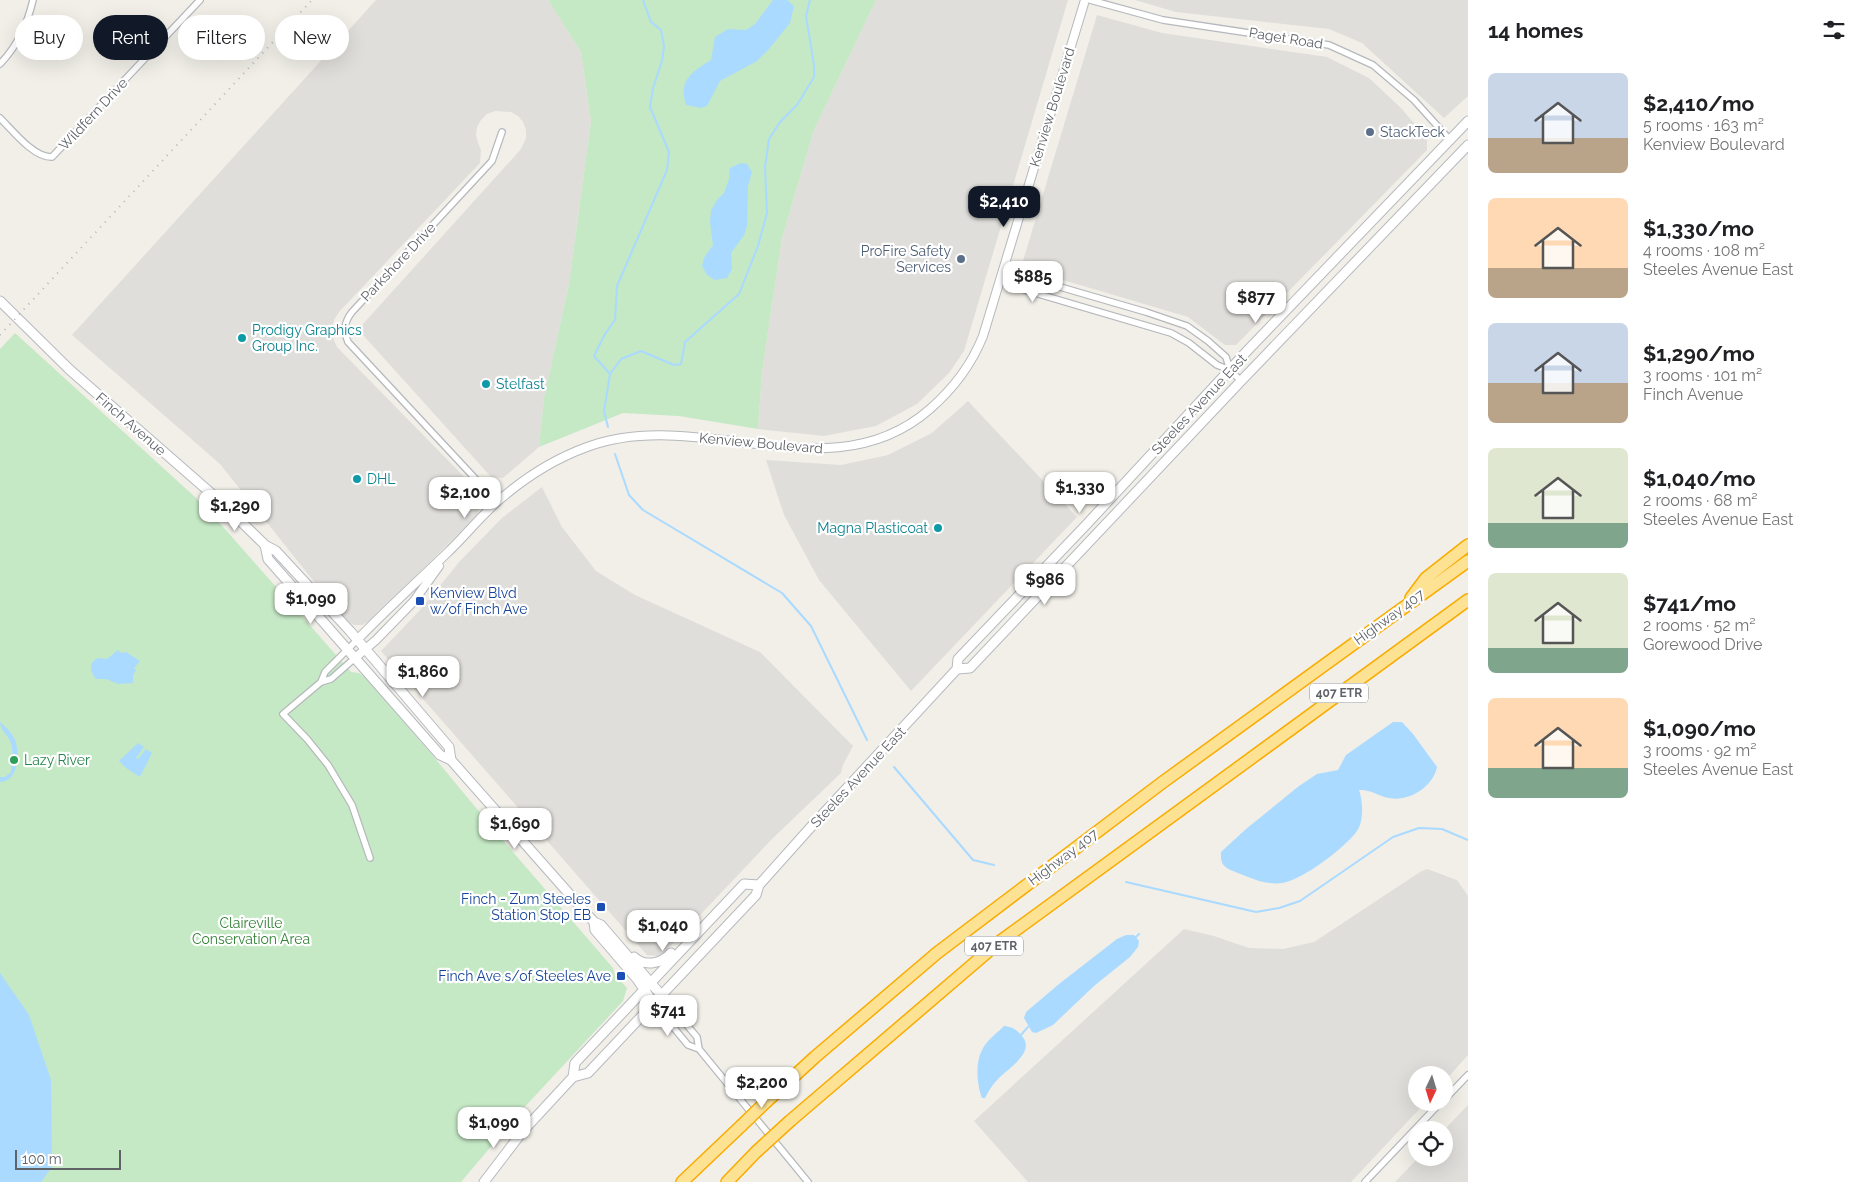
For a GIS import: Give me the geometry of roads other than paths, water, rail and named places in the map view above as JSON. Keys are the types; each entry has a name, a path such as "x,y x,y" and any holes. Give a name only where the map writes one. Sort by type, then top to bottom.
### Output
{"highway":[{"path":"1404,606 1426,578 1468,545"},
{"name":"Highway 407","path":"682,1182 815,1057 937,953 1156,788 1468,561"},
{"name":"407 ETR","path":"727,1182 790,1121 998,943 1468,600"}],"main road":[{"name":"Steeles Avenue East","path":"484,1182 523,1131 573,1077 588,1073 756,896 759,886 810,828 957,669 958,659 998,619 1230,370 1468,121"},
{"name":"Steeles Avenue East","path":"957,669 970,668 1241,381 1468,145"},
{"name":"Finch Avenue","path":"0,301 70,370 209,491 265,545 276,551 365,649 449,748 451,760"},
{"name":"Finch Avenue","path":"265,545 268,559 440,755 451,760 662,996"},
{"name":"Steeles Avenue East","path":"573,1077 575,1063 744,884 759,886"},
{"name":"Finch Avenue","path":"597,924 595,930 644,989 654,1004"},
{"path":"597,924 607,928 638,960 647,963 663,960 682,942 693,938"}],"street":[{"path":"0,64 22,35 33,0"},
{"name":"Wildfern Drive","path":"0,118 36,153 45,157 52,156 200,0"},
{"name":"Kenview Boulevard","path":"357,640 497,502 520,484 560,458 589,446 622,438 659,434 816,449 855,446 885,437 910,425 947,394 964,373 983,336 1085,0"},
{"name":"Paget Road","path":"1090,0 1163,20 1329,45 1373,65 1414,100 1450,140"},
{"name":"Parkshore Drive","path":"497,502 348,342 345,327 347,319 358,306 492,161 502,132"},
{"path":"1002,277 1019,274 1187,326 1208,340 1226,357 1230,370"},
{"path":"1002,277 1015,287 1171,333 1189,343 1217,365 1230,370 1241,381"},
{"path":"1142,325 1146,312"},
{"name":"Kenview Boulevard","path":"355,658 414,602 448,552"},
{"path":"321,682 325,672 357,640"},
{"path":"355,658 331,679 321,682 283,714 307,738 328,765 352,805 370,858"},
{"path":"662,996 697,1037 699,1050"},
{"path":"654,1004 688,1045 699,1050 808,1182"},
{"path":"1453,1091 1468,1075"},
{"path":"1365,1182 1433,1111"}],"water":[{"path":"773,0 787,0 794,6 790,23 769,49 757,61 720,81 707,106 701,108 686,105 684,96 685,83 693,73 711,60 715,37 728,29 746,30 755,24"},
{"path":"741,163 747,164 752,172 748,186 747,226 744,235 731,253 732,269 727,278 715,280 707,275 702,266 704,258 713,245 710,222 711,210 724,193 729,179 730,168"},
{"path":"118,650 121,653 126,652 140,661 134,668 136,670 133,675 133,683 118,684 106,679 96,679 91,670 93,662 98,658 107,659"},
{"name":"Lazy River","path":"0,722 14,737 17,746 17,759 11,777 6,781 0,782 0,777 5,777 11,772 12,746 1,728"},
{"path":"1393,722 1402,722 1437,767 1431,781 1425,787 1412,795 1397,799 1359,790 1362,811 1361,822 1357,831 1343,846 1322,862 1290,881 1282,883 1265,882 1230,870 1223,864 1221,852 1246,829 1299,786 1317,774 1338,770 1346,755"},
{"path":"138,743 144,747 136,758 138,759 146,749 152,753 140,777 119,761"},
{"path":"1126,935 1134,935 1139,941 1138,947 1130,957 1094,986 1053,1025 1036,1033 1032,1032 1024,1018 1026,1012 1117,939"},
{"path":"0,973 29,1015 51,1080 52,1167 41,1182 0,1182"},
{"path":"1004,1026 1014,1029 1019,1033 1025,1041 1026,1047 1020,1059 997,1080 985,1098 982,1098 979,1087 978,1061 986,1043"}],"waterway":[{"path":"610,374 594,356 605,334 615,320 617,286 667,170 669,152 650,107 664,46 661,30 651,22 643,0"},
{"path":"608,427 604,411 610,374 621,359 641,351 674,365 681,364 685,342 739,294 758,246 767,213 765,167 769,139 780,122 797,105 814,77 814,65 806,16 810,0"},
{"path":"615,454 629,495 643,510 782,593 811,626 867,740"},
{"path":"894,767 973,860 994,865"},
{"path":"1126,882 1256,912 1279,908 1300,901 1393,837 1419,828 1442,829 1468,840"},
{"path":"1134,939 1139,934"},
{"path":"1020,1036 1028,1027"}],"railway":[{"path":"0,335 312,0"}],"place":[{"name":"StackTeck","path":"1370,132"},
{"name":"ProFire Safety Services","path":"961,259"},
{"name":"Prodigy Graphics Group Inc.","path":"242,338"},
{"name":"Stelfast","path":"486,384"},
{"name":"DHL","path":"357,479"},
{"name":"Magna Plasticoat","path":"938,528"},
{"name":"Kenview Blvd w/of Finch Ave","path":"420,601"},
{"name":"Lazy River","path":"14,760"},
{"name":"Finch - Zum Steeles Station Stop EB","path":"601,907"},
{"name":"Finch Ave s/of Steeles Ave","path":"621,976"}],"park label":[{"name":"Claireville Conservation Area","path":"251,932"}]}
